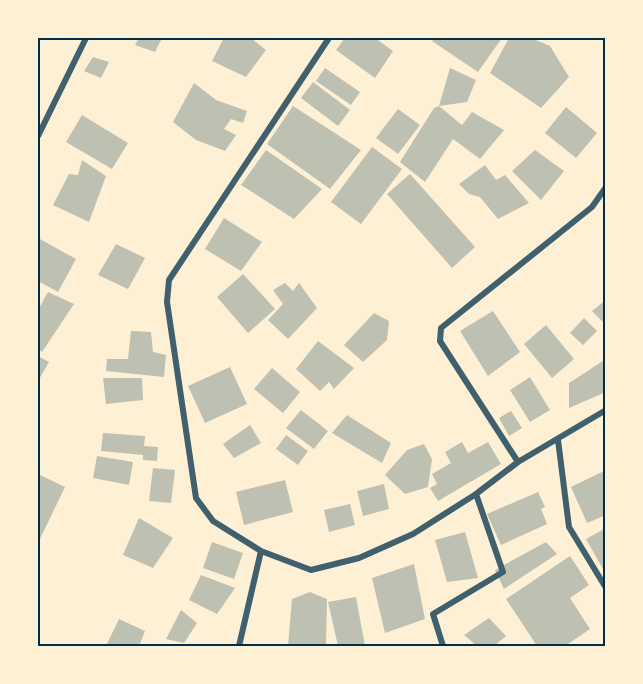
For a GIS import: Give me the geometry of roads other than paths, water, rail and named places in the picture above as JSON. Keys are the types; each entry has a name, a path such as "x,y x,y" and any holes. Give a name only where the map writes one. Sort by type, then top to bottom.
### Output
{"street":[{"path":"38,136 86,38"},
{"path":"329,38 169,280 167,302 196,498 213,521 261,551 310,570 359,558 413,534 476,494 518,462 606,410"},
{"path":"518,462 440,341 441,328 592,207 606,187"},
{"path":"558,440 569,527 606,588"},
{"path":"443,646 433,614 503,572 476,494"},
{"path":"239,646 252,579 261,551"}]}
